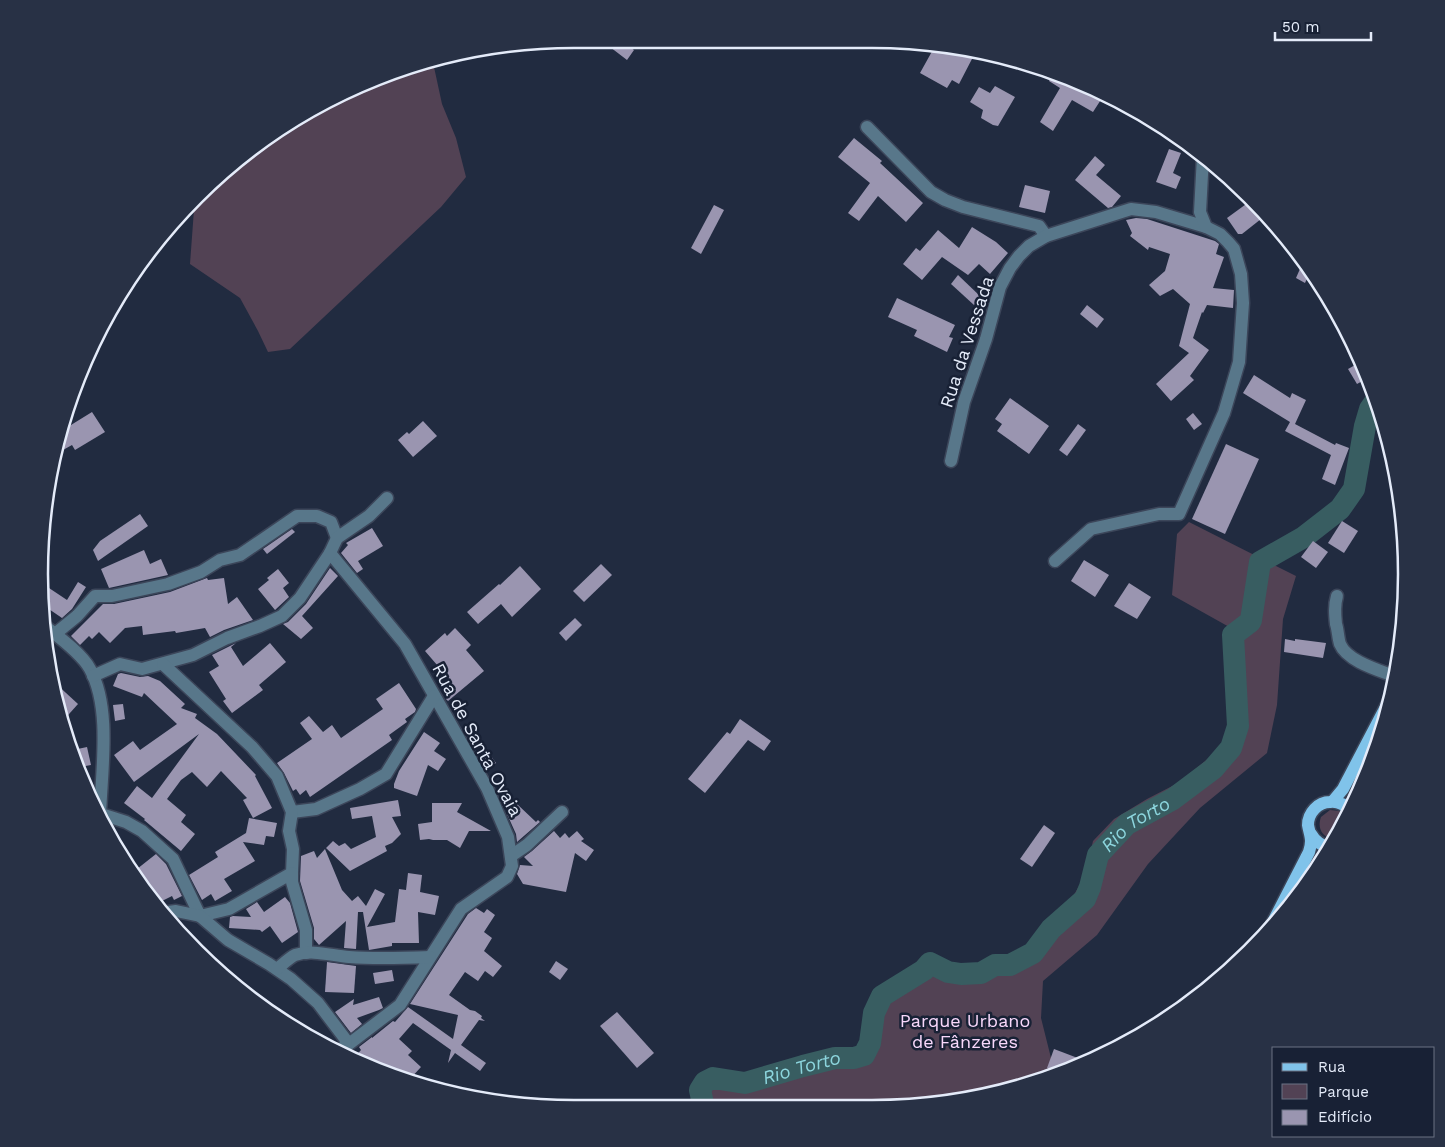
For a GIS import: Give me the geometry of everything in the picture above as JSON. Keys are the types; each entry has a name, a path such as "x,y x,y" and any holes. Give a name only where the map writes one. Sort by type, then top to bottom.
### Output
{"main road":[{"path":"1333,801 1343,789 1374,729"},
{"path":"1322,845 1315,840 1308,827 1312,811 1325,802 1333,801 1343,805"},
{"path":"1285,899 1309,852 1311,834"}],"street":[{"path":"867,127 931,192 963,207 1039,226 1046,236"},
{"path":"1203,165 1200,212 1206,227"},
{"name":"Rua da Vessada","path":"951,461 964,402 986,339 1000,287 1010,268 1029,246 1046,236 1131,209 1156,212 1206,227 1220,234 1234,250 1241,274 1243,303 1239,362 1224,413 1179,514 1159,514 1092,529 1055,561"},
{"path":"93,676 120,664 142,669 193,655 227,638 282,616 300,598 330,553 337,538 369,516 387,498"},
{"path":"51,630 77,616 95,596 112,596 168,584 202,572 220,560 240,555 297,516 317,516 331,522 337,538"},
{"name":"Rua de Santa Ovaia","path":"330,553 405,644 486,788 508,837 512,866 507,877 461,909 400,1005 347,1048"},
{"path":"1336,596 1335,616 1340,645 1357,660 1387,673"},
{"path":"51,632 69,645 90,668 100,695 104,738 96,793"},
{"path":"163,664 252,747 277,776 292,812 289,831 293,849 292,882 306,930 306,953"},
{"path":"292,812 316,809 386,774 434,696"},
{"path":"511,856 527,845 562,812"},
{"path":"108,818 126,822 142,831 173,859 200,916 228,940 291,978 318,1003 346,1040 345,1047"},
{"path":"171,912 200,916 229,909 292,872"},
{"path":"277,969 294,955 306,953 388,959 430,957"}],"green space":[{"path":"435,66 442,104 456,138 466,177 441,207 290,349 268,352 240,298 190,264 194,210 253,156 310,118 341,102 404,75"},
{"name":"Parque Urbano de Fânzeres","path":"1189,522 1296,576 1283,619 1277,705 1267,753 1200,808 1148,864 1097,935 1043,981 1041,1018 1052,1062 1056,1066 1008,1082 940,1095 872,1100 708,1100 708,1093 713,1085 749,1090 821,1069 868,1061 880,1015 889,999 931,972 959,965 993,962 1021,951 1065,910 1085,876 1093,841 1114,819 1180,782 1223,746 1230,716 1231,628 1172,595 1177,534"},
{"path":"1330,810 1340,811 1327,836 1320,828 1321,817"}],"building":[{"path":"611,48 631,48 634,50 627,60"},
{"path":"932,51 973,58 959,84 952,80 947,88 920,73"},
{"path":"1050,79 1100,100 1093,112 1072,100 1053,131 1040,122 1060,88 1049,81"},
{"path":"995,86 1015,97 998,126 981,118 983,110 970,102 979,87 990,93"},
{"path":"854,138 882,161 880,163 923,203 906,222 878,196 859,221 848,213 870,183 838,157"},
{"path":"1169,149 1181,153 1173,173 1181,177 1176,189 1156,182"},
{"path":"1095,156 1105,165 1096,175 1121,196 1112,207 1108,208 1075,180"},
{"path":"1025,185 1050,191 1045,213 1019,207"},
{"path":"714,205 724,210 701,254 691,248"},
{"path":"1245,205 1260,220 1242,234 1238,234 1227,218"},
{"path":"1136,218 1147,219 1215,241 1219,244 1216,254 1224,257 1213,288 1234,290 1233,308 1207,305 1202,312 1193,338 1209,350 1190,376 1194,380 1171,401 1156,384 1189,353 1179,346 1190,304 1173,289 1160,296 1149,285 1165,271 1170,254 1149,247 1148,250 1130,236 1132,233 1126,220"},
{"path":"972,227 996,242 1008,253 990,274 979,264 968,275 942,257 922,280 903,264 916,248 920,251 938,230 959,248"},
{"path":"1300,269 1307,278 1305,283 1296,278"},
{"path":"958,275 981,297 974,305 951,284"},
{"path":"897,298 955,325 949,337 953,338 947,352 914,336 917,330 888,317"},
{"path":"1087,305 1104,319 1097,328 1080,314"},
{"path":"1354,366 1361,382 1357,384 1348,369"},
{"path":"1254,375 1290,398 1292,393 1306,400 1295,424 1335,445 1336,443 1349,448 1335,485 1322,479 1331,455 1285,431 1290,422 1243,393"},
{"path":"1010,398 1049,426 1029,454 997,431 1002,424 995,419"},
{"path":"92,412 105,432 75,450 72,445 62,450 68,427"},
{"path":"1193,413 1202,424 1194,430 1186,419"},
{"path":"423,421 437,436 413,457 398,440 407,432 409,434"},
{"path":"1078,424 1086,430 1067,456 1059,450"},
{"path":"1226,444 1259,459 1225,534 1192,519"},
{"path":"140,514 148,526 98,561 93,550 100,541"},
{"path":"1342,521 1358,531 1344,553 1328,543"},
{"path":"372,528 383,546 358,561 363,569 357,573 341,553 348,545 346,543"},
{"path":"292,529 295,532 267,554 263,549"},
{"path":"1313,541 1328,552 1316,568 1301,557"},
{"path":"144,550 150,564 161,559 168,575 109,588 101,569"},
{"path":"1084,560 1109,575 1095,597 1071,581"},
{"path":"601,564 612,575 584,602 573,591"},
{"path":"520,566 541,589 512,617 501,604 478,624 467,612"},
{"path":"330,568 338,576 302,616 313,628 301,639 283,624 288,622 306,604"},
{"path":"278,569 289,583 283,588 289,597 275,610 258,589"},
{"path":"207,578 208,580 224,578 228,604 237,597 253,620 210,637 205,628 176,633 175,631 143,635 142,626 125,628 110,643 99,632 92,639 89,636 80,645 71,636 103,604 114,604 170,592"},
{"path":"78,582 86,587 72,609 62,618 49,609 48,588 67,600"},
{"path":"1129,583 1151,597 1137,619 1114,606"},
{"path":"575,618 582,625 566,641 559,633"},
{"path":"455,628 471,645 466,650 484,671 448,701 446,699 453,688 448,682 450,680 425,651 445,633 447,636"},
{"path":"1285,639 1326,643 1323,658 1284,652"},
{"path":"236,643 231,647 243,666 270,643 286,662 259,685 263,690 232,713 223,701 226,699 209,672 219,666 212,655"},
{"path":"118,674 140,677 148,676 160,681 185,704 181,708 197,714 195,718 217,734 256,775 272,808 253,818 243,800 247,798 221,771 207,787 192,772 181,780 167,799 186,815 181,822 195,834 181,851 124,803 137,786 152,798 199,734 134,782 114,755 133,741 140,750 177,724 144,693 142,697 113,686"},
{"path":"399,683 416,709 415,712 405,719 407,722 389,735 392,740 310,797 306,790 300,795 296,789 293,791 277,763 312,739 300,723 309,716 323,732 332,725 341,738 383,709 376,699"},
{"path":"60,688 78,704 67,716"},
{"path":"123,704 125,719 115,721 113,705"},
{"path":"740,719 771,741 764,751 748,740 705,793 688,779 727,732 730,734"},
{"path":"424,732 440,743 434,751 446,759 438,771 428,765 417,796 394,788 394,784 399,771"},
{"path":"470,733 485,754 488,752 496,763 486,770 467,736"},
{"path":"87,747 91,765 84,766 77,749"},
{"path":"398,800 401,816 392,817 401,834 392,843 385,846 387,851 350,871 326,848 333,841 339,846 345,843 351,849 376,837 372,816 352,819 350,808"},
{"path":"432,803 462,803 457,812 491,831 469,831 460,848 447,840 420,840 418,824 432,822"},
{"path":"517,804 536,822 538,820 540,822 517,842 516,834 507,814"},
{"path":"249,818 277,823 274,837 266,836 264,845 243,842 255,861 224,879 232,891 215,901 211,894 202,900 189,875 218,857 215,852 246,833"},
{"path":"1044,825 1055,833 1032,867 1020,859"},
{"path":"554,831 560,838 565,833 569,838 577,831 584,839 581,841 594,850 586,861 575,853 566,892 523,884 517,874 520,865 533,866 524,857"},
{"path":"325,849 342,890 352,901 358,896 366,906 375,889 385,894 367,927 395,922 399,889 406,890 408,873 422,875 420,892 439,896 435,915 418,912 419,943 392,943 392,946 369,950 363,912 358,912 356,949 344,948 346,921 319,945 314,939 314,928 300,881 301,856 314,851 317,858"},
{"path":"156,854 166,864 182,896 174,900 172,896 162,901 138,868"},
{"path":"285,897 290,903 298,932 282,943 270,926 262,932 260,930 229,928 230,917 251,917 246,909 257,902 264,912"},
{"path":"476,908 484,913 487,909 495,915 484,932 492,938 484,951 502,966 493,977 485,971 478,981 465,972 449,995 482,1016 481,1018 485,1021 479,1020 461,1045 486,1063 480,1071 455,1053 448,1063 451,1050 413,1023 399,1039 412,1051 408,1055 421,1067 414,1075 358,1053 361,1050 359,1047 393,1021 395,1022 408,1007 453,1039 458,1015 410,1004 468,914"},
{"path":"556,961 568,969 560,980 549,972"},
{"path":"327,962 356,966 354,993 325,992"},
{"path":"392,970 394,981 375,984 373,973"},
{"path":"379,997 383,1008 357,1018 362,1024 351,1033 335,1012 354,999 353,1005"},
{"path":"617,1012 654,1053 637,1068 600,1026"},
{"path":"1054,1049 1076,1057 1049,1069 1047,1068"}],"waterway":[{"name":"Rio Torto","path":"702,1100 700,1090 705,1082 713,1078 745,1083 835,1058 854,1058 864,1055 870,1043 874,1013 882,996 924,970 930,963 948,972 961,974 981,973 995,965 1010,965 1033,953 1051,929 1085,899 1098,855 1127,824 1173,799 1213,769 1231,748 1238,726 1233,635 1251,620 1260,562 1304,537 1340,509 1354,489 1365,426 1371,407"}]}
